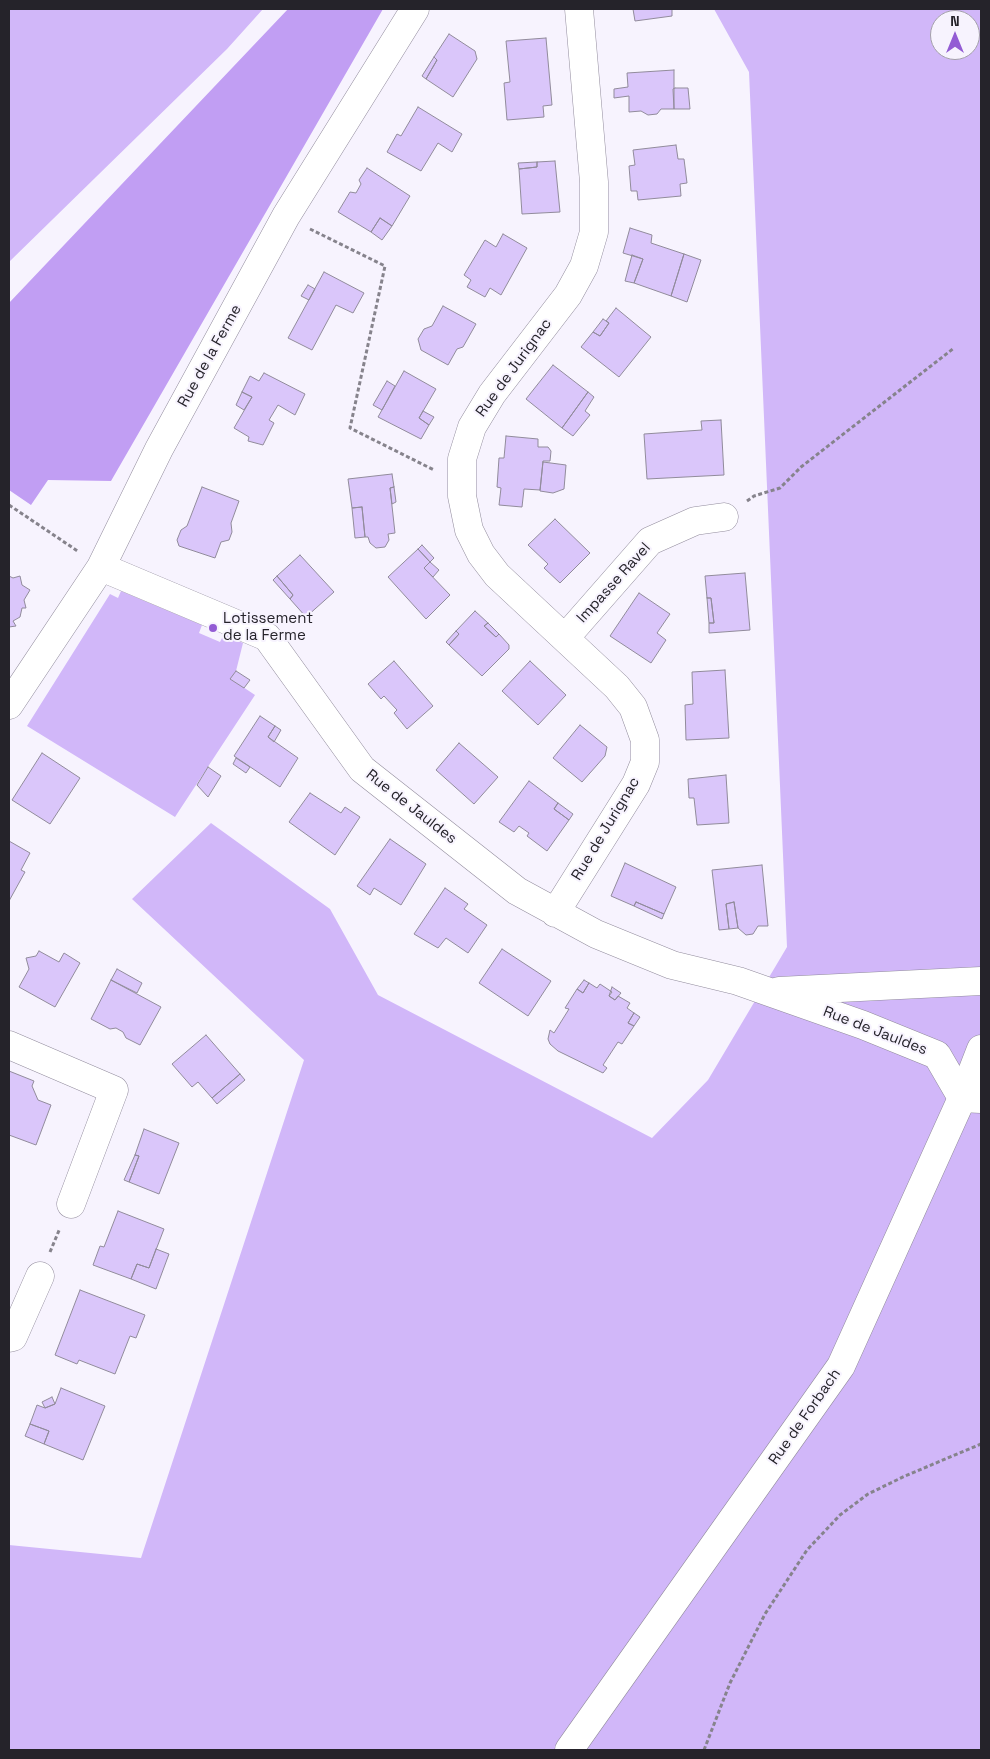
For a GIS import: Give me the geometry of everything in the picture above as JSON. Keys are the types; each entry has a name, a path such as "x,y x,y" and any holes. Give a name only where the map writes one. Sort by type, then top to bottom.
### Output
{"street":[{"name":"Rue de la Ferme","path":"10,701 101,567 159,449 286,216 415,9"},
{"name":"Rue de Jurignac","path":"555,913 636,784 645,762 645,740 634,708 617,687 497,575 481,554 469,530 462,496 462,459 472,427 492,394 568,295 584,266 594,232 594,182 580,9"},
{"name":"Impasse Ravel","path":"565,638 650,541 695,520 724,517"},
{"name":"Rue de Jauldes","path":"101,567 267,637 362,769 517,891 596,934 672,965 738,981 863,1025 937,1055 972,1099"},
{"name":"Rue de Jauldes","path":"765,992 981,980"},
{"path":"9,1045 114,1090 71,1204"},
{"name":"Rue de Forbach","path":"569,1750 840,1366 972,1099 981,1049"},
{"path":"9,1338 13,1337 40,1276"}],"path":[{"path":"286,216 385,266 350,428 462,484"},
{"path":"724,517 754,496 780,488 801,467 954,348"},
{"path":"9,505 101,567"},
{"path":"40,1276 71,1204"},
{"path":"704,1750 730,1683 765,1614 807,1550 840,1515 868,1494 981,1444"}],"shaded area":[{"path":"9,9 263,9 227,49 9,262"},
{"path":"288,9 383,9 111,481 48,480 31,505 9,490 9,303"},
{"path":"714,9 981,9 981,1750 9,1750 9,1545 141,1558 304,1060 132,899 211,823 330,909 378,995 652,1138 708,1080 787,947 749,72"},
{"path":"121,591 202,625 199,633 220,642 224,634 243,643 236,671 231,679 255,695 175,817 27,726 110,594 118,598"}],"building":[{"path":"633,9 672,9 672,16 635,21"},
{"path":"449,34 475,51 477,59 453,97 426,79 437,60 434,57"},
{"path":"546,38 552,105 543,106 544,117 507,120 504,83 510,82 506,41"},
{"path":"434,57 437,60 426,79 422,76"},
{"path":"674,70 674,109 661,109 657,114 648,115 641,111 629,112 629,96 614,98 614,89 628,87 627,73"},
{"path":"688,88 690,109 674,109 673,89"},
{"path":"418,107 462,134 452,152 438,143 421,171 387,152 397,134 401,136"},
{"path":"676,145 678,159 684,159 687,183 680,184 681,196 638,200 637,191 631,191 629,166 635,165 633,150"},
{"path":"555,161 560,212 522,214 519,169 537,167 537,162"},
{"path":"537,162 537,167 519,169 518,163"},
{"path":"367,168 410,196 392,226 380,218 371,232 338,212 350,192 356,193 361,184 359,180"},
{"path":"380,218 392,226 382,240 371,232"},
{"path":"630,228 652,235 651,243 684,254 671,296 634,283 643,259 623,253"},
{"path":"503,234 527,248 501,295 490,288 485,297 467,287 471,280 464,275 485,240 496,247"},
{"path":"684,254 701,260 687,302 671,296"},
{"path":"632,255 643,259 634,283 625,281"},
{"path":"324,272 364,293 353,313 336,305 312,350 288,338"},
{"path":"308,285 315,289 309,300 301,296"},
{"path":"443,306 476,324 463,347 457,349 448,365 421,350 418,339 424,329 432,326"},
{"path":"616,308 651,337 619,377 581,347 593,332 600,336 609,323 606,321"},
{"path":"603,319 609,323 600,336 593,332"},
{"path":"553,365 588,392 562,428 526,399"},
{"path":"404,371 436,389 419,418 429,425 421,439 378,417"},
{"path":"264,373 305,394 295,415 278,405 269,420 274,423 263,445 248,441 249,437 234,428 252,397 242,392 250,376 259,381"},
{"path":"387,381 395,386 382,410 373,405"},
{"path":"242,392 252,397 244,410 236,405"},
{"path":"588,392 594,397 585,411 590,415 573,436 562,428"},
{"path":"423,411 434,417 429,425 419,418"},
{"path":"721,420 724,475 647,479 644,434 702,430 701,421"},
{"path":"506,436 538,439 538,447 548,447 551,451 550,461 543,461 540,490 524,489 522,507 499,505 501,488 497,487 499,458 504,458"},
{"path":"543,462 566,465 564,489 553,493 540,491"},
{"path":"392,474 394,487 390,488 395,533 388,534 389,540 385,547 376,548 370,543 368,537 365,537 362,507 352,508 348,479"},
{"path":"202,487 239,501 231,523 232,532 229,540 221,542 215,558 179,546 177,540 181,530 187,526"},
{"path":"394,487 396,502 392,504 390,488"},
{"path":"362,507 365,537 355,538 352,508"},
{"path":"555,519 590,553 560,583 544,568 548,564 528,545"},
{"path":"422,545 434,558 430,562 418,549"},
{"path":"418,549 430,562 424,568 450,595 426,619 388,577"},
{"path":"300,555 334,592 306,617 290,599 293,595 277,576"},
{"path":"430,562 439,570 433,577 424,568"},
{"path":"745,573 750,630 709,633 709,623 714,623 711,598 707,598 705,576"},
{"path":"9,576 13,578 20,576 22,585 30,590 24,600 26,608 22,608 20,617 13,621 16,626 9,627"},
{"path":"277,576 293,595 290,599 273,580"},
{"path":"639,593 670,614 657,633 666,640 651,663 610,636"},
{"path":"707,598 711,598 714,623 709,623"},
{"path":"475,611 488,623 484,626 496,637 499,634 509,645 509,649 482,676 449,645 459,634 456,631"},
{"path":"488,623 499,634 496,637 484,626"},
{"path":"456,631 459,634 449,645 446,642"},
{"path":"394,661 433,706 407,729 394,713 397,710 384,696 381,699 368,684"},
{"path":"530,661 566,695 538,725 502,691"},
{"path":"725,670 729,738 686,740 685,705 693,704 692,672"},
{"path":"236,671 250,680 244,688 230,679"},
{"path":"260,716 275,726 268,737 298,758 280,787 234,756"},
{"path":"580,725 607,747 605,756 582,782 553,758"},
{"path":"275,726 281,730 274,742 268,737"},
{"path":"459,743 498,777 474,804 436,770"},
{"path":"42,753 80,778 50,824 12,800"},
{"path":"236,758 250,767 246,773 233,764"},
{"path":"208,767 221,776 208,797 197,785"},
{"path":"726,775 729,823 697,825 694,798 689,798 688,779"},
{"path":"529,781 558,803 554,809 569,820 547,851 527,836 529,833 519,826 514,832 499,822"},
{"path":"310,793 341,813 345,807 360,817 335,855 289,822"},
{"path":"558,803 573,814 569,820 554,809"},
{"path":"390,839 426,864 401,905 374,888 370,895 357,886"},
{"path":"9,841 30,853 21,870 25,872 9,901"},
{"path":"625,863 676,887 664,914 636,902 634,906 611,896"},
{"path":"762,865 768,926 758,926 753,934 746,935 738,928 734,902 726,904 729,929 719,930 712,870"},
{"path":"445,888 468,904 464,909 487,925 468,953 446,938 438,948 414,934"},
{"path":"636,902 664,914 662,919 634,906"},
{"path":"734,902 738,928 729,929 726,904"},
{"path":"502,949 551,981 528,1016 479,983"},
{"path":"39,951 59,962 64,953 80,963 55,1007 19,987 29,969 26,958 36,956"},
{"path":"117,969 142,983 137,993 111,980"},
{"path":"111,980 161,1007 140,1045 126,1038 123,1032 116,1028 110,1029 91,1019"},
{"path":"584,980 589,983 583,993 577,989"},
{"path":"589,983 597,988 600,984 612,992 609,996 615,1000 618,996 630,1003 627,1008 634,1013 628,1023 634,1026 622,1044 618,1042 603,1065 607,1068 603,1073 558,1051 550,1044 548,1039 550,1030 554,1033 569,1009 565,1008 577,989 583,993"},
{"path":"612,987 621,993 615,1000 609,996"},
{"path":"634,1013 640,1017 634,1026 628,1023"},
{"path":"206,1035 240,1074 212,1098 198,1082 192,1087 172,1064"},
{"path":"9,1071 34,1081 32,1086 38,1100 51,1105 36,1145 9,1135"},
{"path":"240,1074 245,1080 217,1104 212,1098"},
{"path":"144,1129 179,1143 159,1194 129,1182 139,1156 135,1155"},
{"path":"135,1155 139,1156 129,1182 124,1180"},
{"path":"118,1211 164,1229 149,1268 137,1264 131,1279 93,1265 100,1246 104,1247"},
{"path":"156,1249 169,1254 156,1289 131,1279 137,1264 149,1268"},
{"path":"80,1290 145,1315 136,1338 130,1336 115,1374 79,1360 77,1364 55,1355"},
{"path":"61,1388 105,1406 83,1460 44,1444 49,1431 30,1424 37,1405 45,1408 55,1404"},
{"path":"52,1397 55,1404 45,1408 42,1402"},
{"path":"30,1424 49,1431 44,1444 25,1436"}],"place":[{"name":"Lotissement de la Ferme","path":"213,628"}]}
